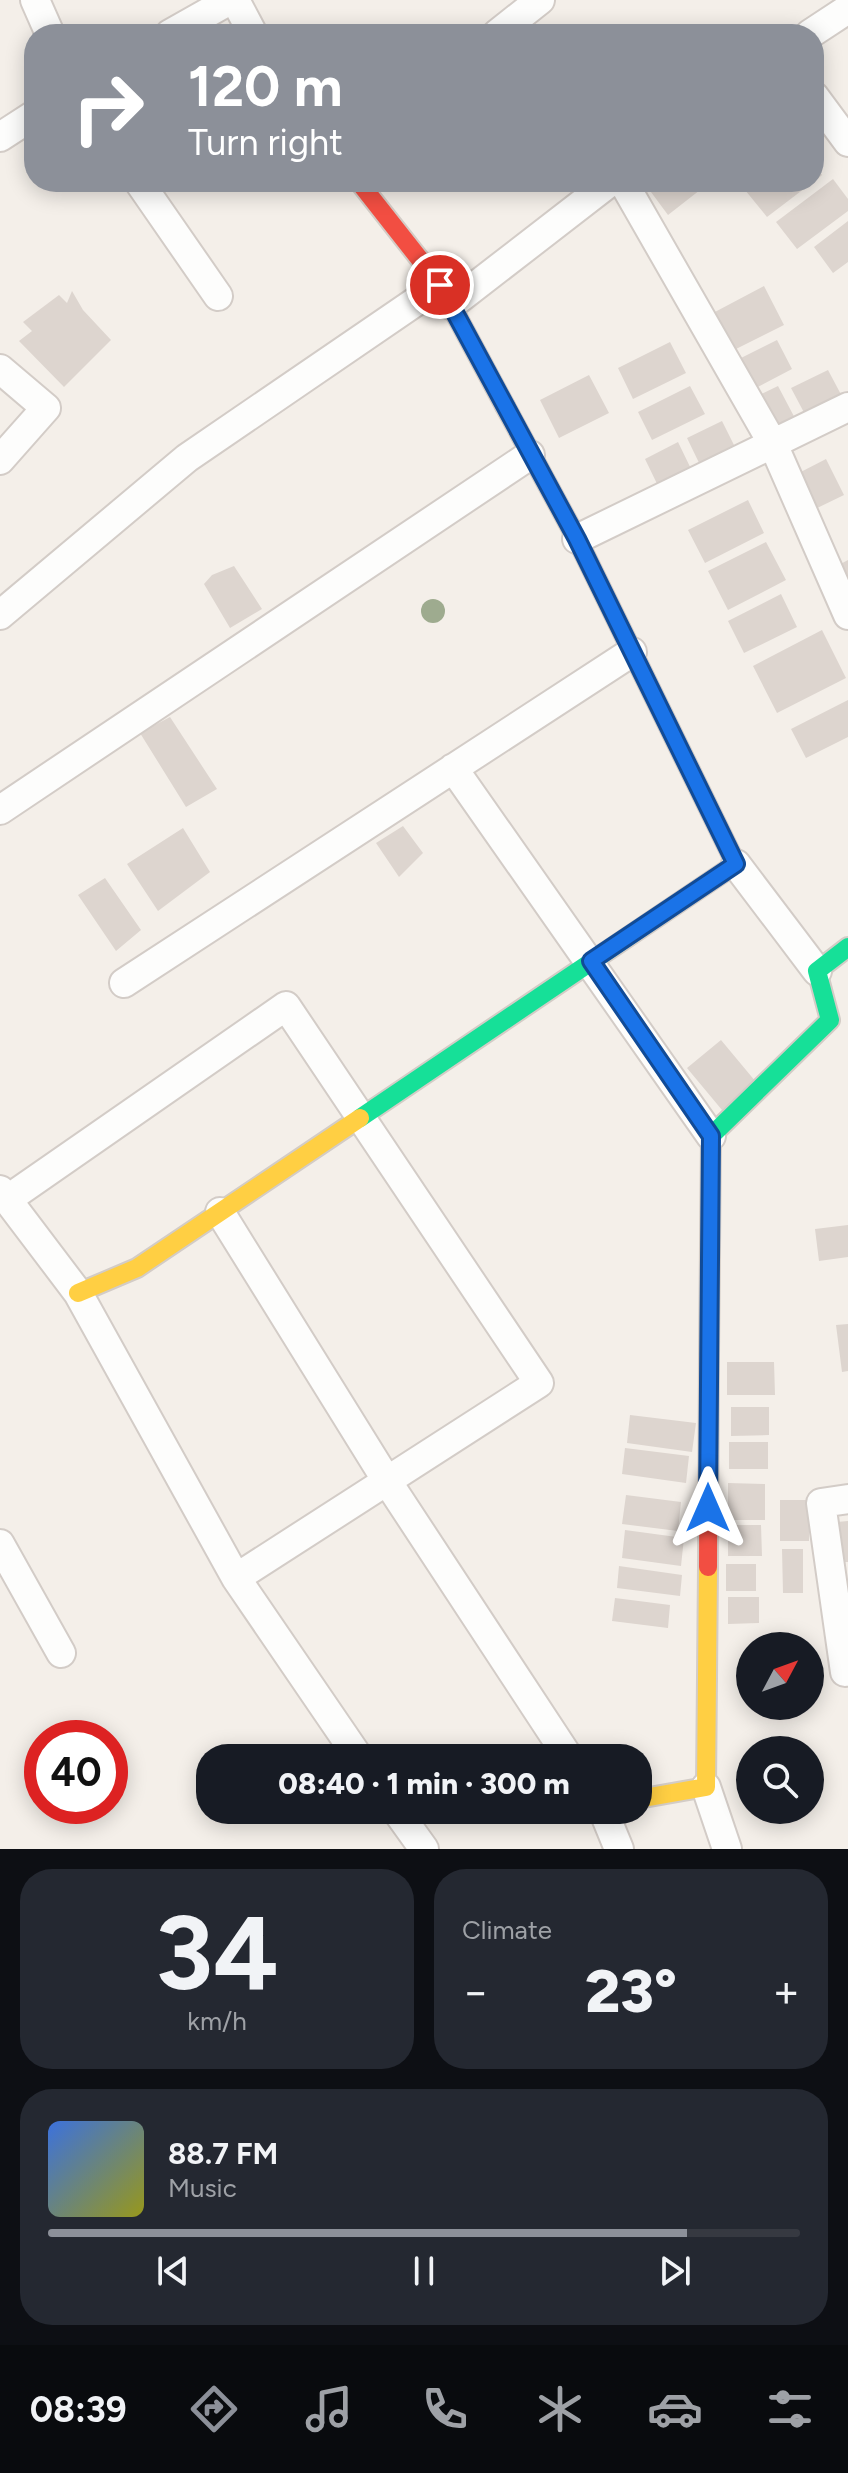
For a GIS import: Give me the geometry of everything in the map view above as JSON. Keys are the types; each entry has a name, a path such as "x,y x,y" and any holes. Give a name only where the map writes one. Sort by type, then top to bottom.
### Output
{"street":[{"path":"35,0 46,24"},
{"path":"188,24 232,0 247,24"},
{"path":"510,24 540,0"},
{"path":"824,25 848,9"},
{"path":"824,110 848,142"},
{"path":"0,137 24,121"},
{"path":"146,192 218,296"},
{"path":"367,192 446,295 577,539 736,864 817,971 839,1028 711,1136"},
{"path":"0,615 187,458 446,295 595,192"},
{"path":"629,192 773,444 848,615"},
{"path":"0,369 46,408 0,460"},
{"path":"577,539 848,407"},
{"path":"0,810 530,455"},
{"path":"124,983 632,652"},
{"path":"453,768 711,1136 706,1787 727,1849"},
{"path":"78,1293 137,1268 736,864"},
{"path":"817,971 848,947"},
{"path":"236,1578 539,1383 286,1006 3,1194 78,1293 236,1578 349,1744"},
{"path":"220,1212 387,1481 560,1744"},
{"path":"845,1672 821,1503 848,1499"},
{"path":"0,1544 61,1653"},
{"path":"652,1797 706,1787"},
{"path":"406,1824 424,1849"},
{"path":"609,1824 619,1849"}],"building":[{"path":"833,179 848,199 848,211 797,249 776,222 816,192 824,192 824,186"},
{"path":"651,192 697,192 668,215"},
{"path":"747,192 800,192 767,217"},
{"path":"848,221 848,262 833,273 814,247"},
{"path":"764,286 784,325 732,351 713,313"},
{"path":"72,291 83,310 111,340 64,387 19,341 32,331 23,322 59,295 67,303"},
{"path":"777,340 792,369 748,392 733,362"},
{"path":"670,342 686,373 633,399 618,368"},
{"path":"828,370 845,402 808,420 791,388"},
{"path":"589,375 609,413 559,438 540,400"},
{"path":"690,386 705,414 652,440 638,412"},
{"path":"778,386 798,424 772,437 753,398"},
{"path":"722,421 737,451 702,469 687,438"},
{"path":"678,442 694,475 661,492 645,459"},
{"path":"826,459 844,495 811,511 793,476"},
{"path":"748,500 764,533 705,563 688,530"},
{"path":"766,542 786,580 728,610 708,571"},
{"path":"848,560 848,598 833,568"},
{"path":"234,566 262,609 230,628 204,584 212,575"},
{"path":"781,594 797,627 744,653 728,621"},
{"path":"822,630 846,678 777,713 753,666"},
{"path":"848,700 848,737 806,758 791,729"},
{"path":"170,717 217,789 186,807 140,733"},
{"path":"403,826 423,853 399,877 376,843"},
{"path":"183,828 210,872 158,911 127,864"},
{"path":"105,878 141,930 116,951 78,895"},
{"path":"721,1040 756,1082 722,1110 687,1068"},
{"path":"848,1225 848,1257 819,1261 815,1229"},
{"path":"848,1324 848,1371 842,1372 836,1325"},
{"path":"727,1362 774,1362 775,1395 727,1395"},
{"path":"731,1407 769,1407 769,1435 731,1436"},
{"path":"630,1415 696,1423 692,1452 627,1443"},
{"path":"729,1442 768,1442 768,1469 729,1469"},
{"path":"625,1448 689,1456 686,1483 622,1474"},
{"path":"728,1483 765,1484 765,1520 728,1520"},
{"path":"626,1495 681,1502 678,1531 622,1524"},
{"path":"780,1500 809,1500 809,1541 780,1541"},
{"path":"848,1521 848,1562 841,1562 837,1522"},
{"path":"728,1525 761,1525 762,1556 728,1556"},
{"path":"625,1530 684,1538 681,1566 622,1558"},
{"path":"782,1549 803,1549 803,1593 783,1593"},
{"path":"726,1564 756,1564 756,1591 726,1591"},
{"path":"619,1566 682,1575 680,1596 617,1588"},
{"path":"728,1597 759,1597 759,1623 728,1624"},
{"path":"615,1598 670,1605 668,1628 612,1621"}],"traffic: fast":[{"path":"360,1118 736,864 577,539 505,406"},
{"path":"709,1356 711,1136 830,1020 817,971 848,947"}],"traffic: slow":[{"path":"78,1293 137,1268 360,1118"},
{"path":"652,1797 706,1787 708,1567"}],"traffic: jam":[{"path":"367,192 440,285 505,406"},
{"path":"708,1567 709,1356"}],"route":[{"path":"440,285 577,539 736,864 591,961 711,1136 708,1508"}]}
